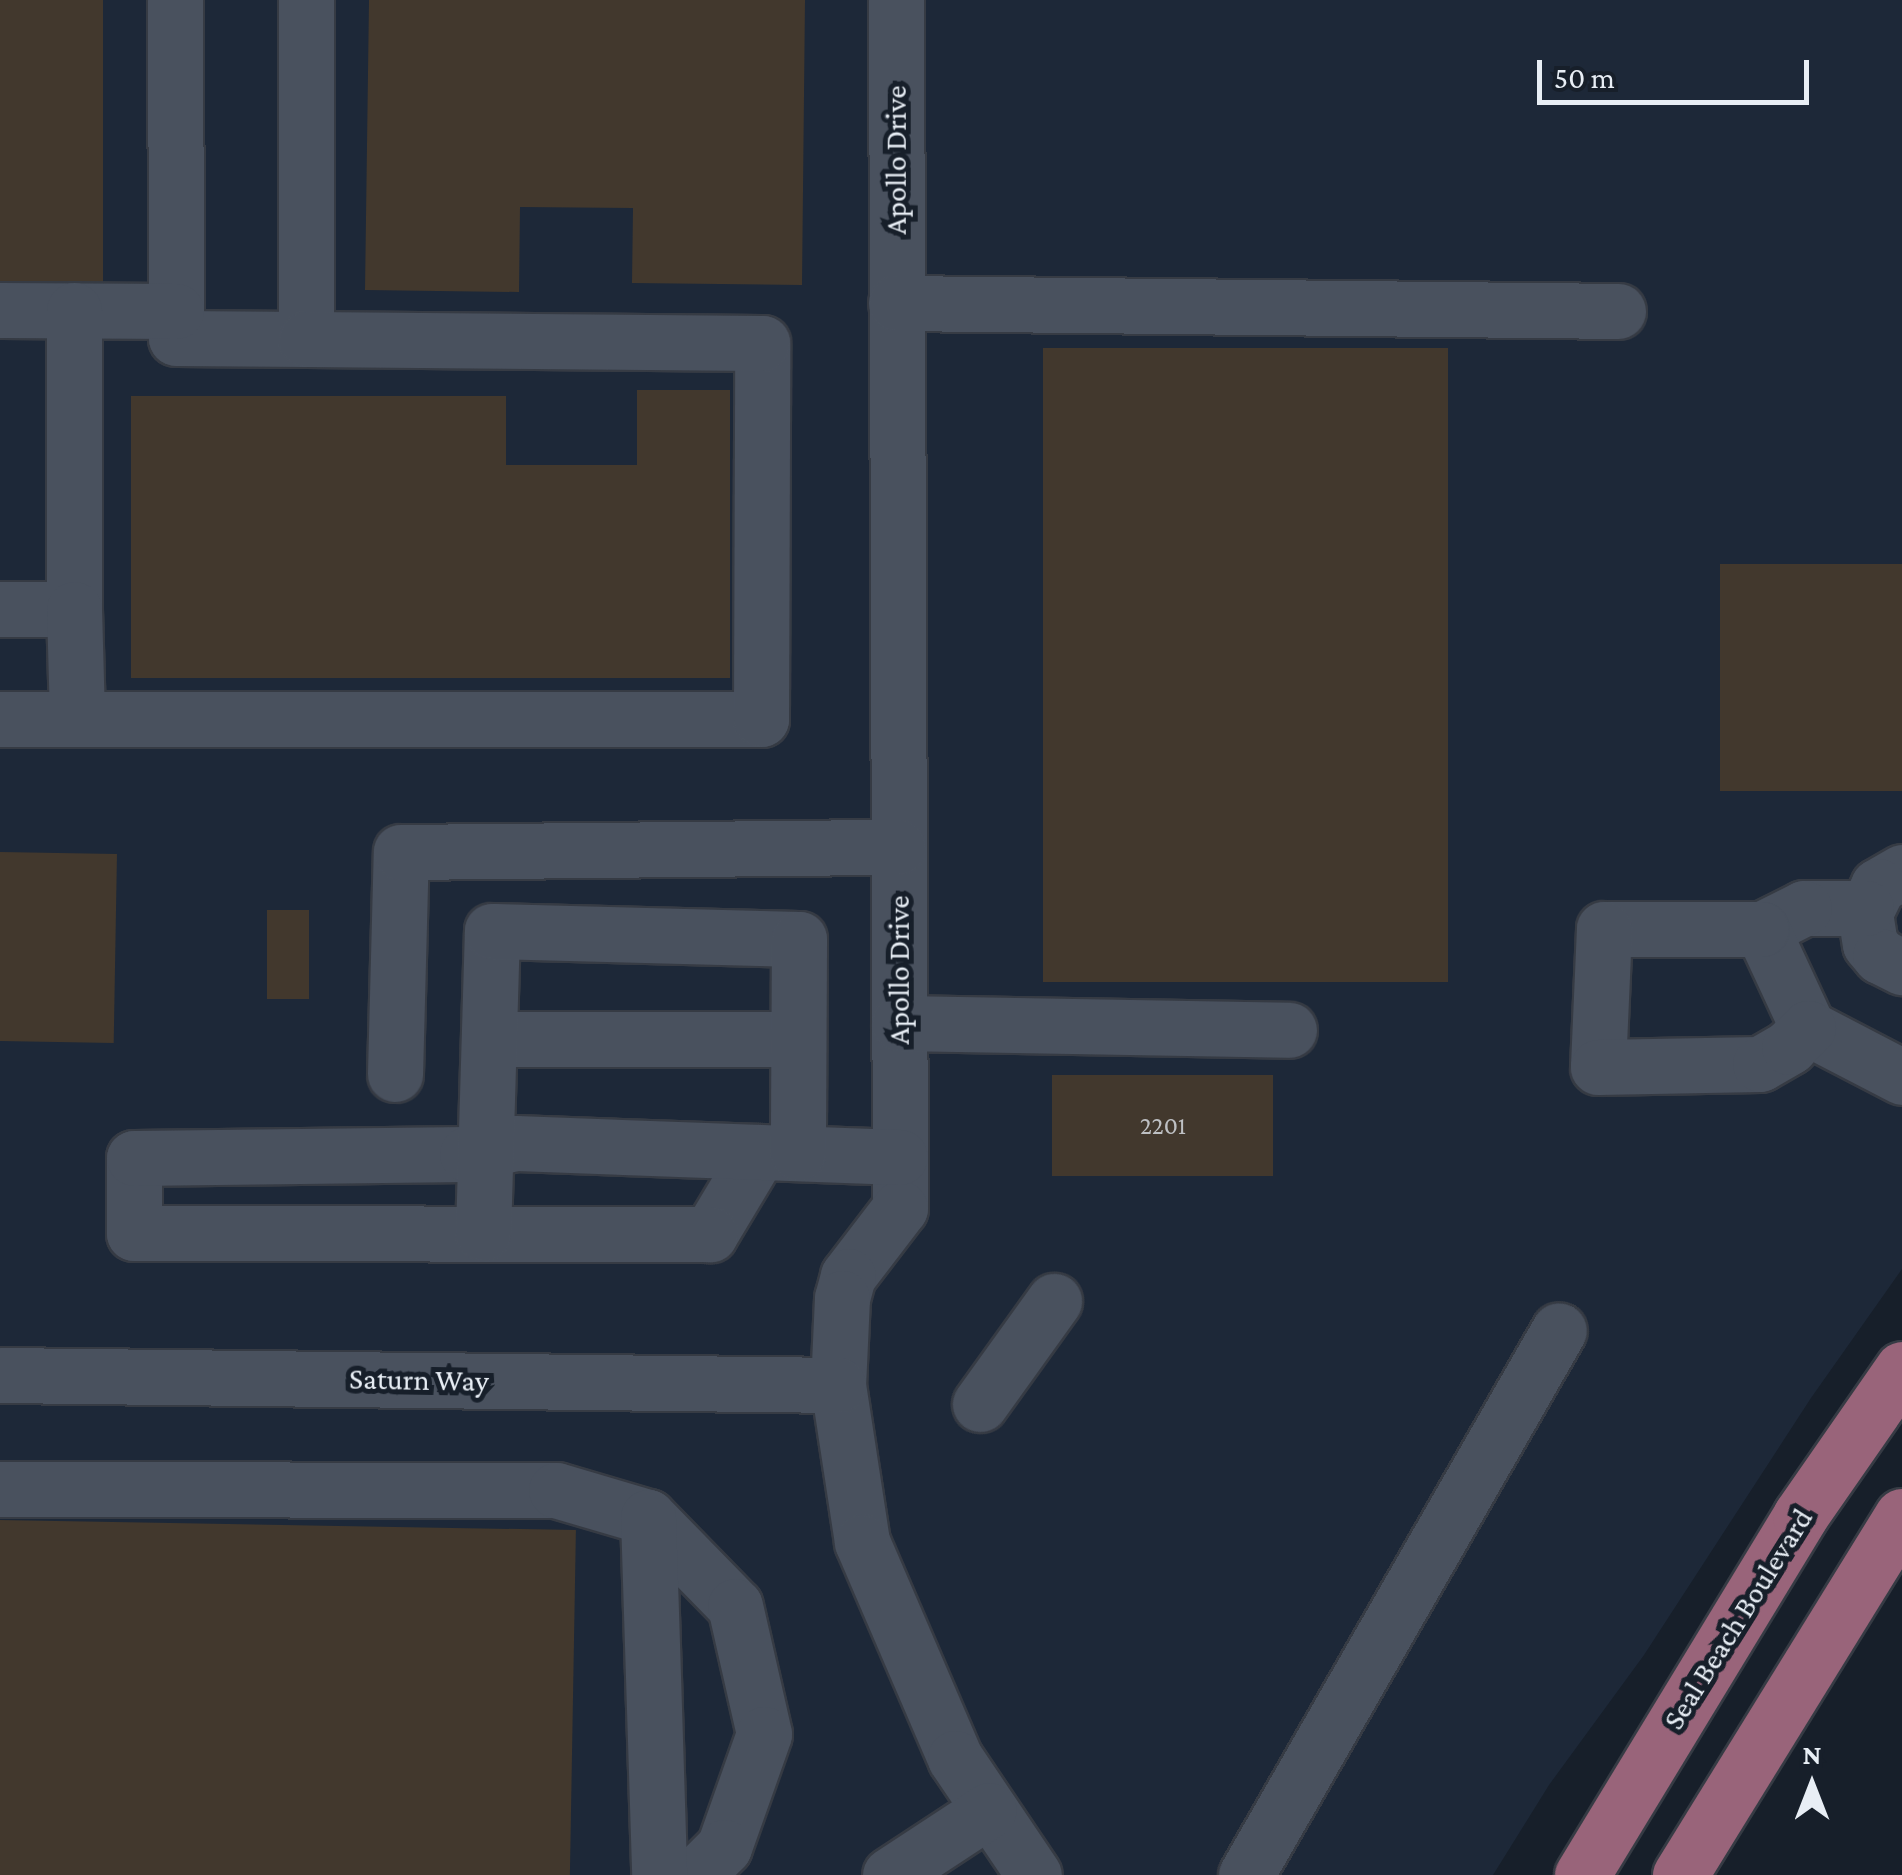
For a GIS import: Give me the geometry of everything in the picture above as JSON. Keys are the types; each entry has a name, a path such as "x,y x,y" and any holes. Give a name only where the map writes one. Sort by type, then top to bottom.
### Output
{"main road":[{"name":"Seal Beach Boulevard","path":"1582,1875 1800,1516 1902,1369"},
{"path":"1680,1875 1902,1516"}],"lane":[{"path":"0,719 761,719 762,343 176,338 175,0"},
{"path":"306,0 306,339"},
{"name":"Apollo Drive","path":"896,0 900,1208 856,1260 842,1298 838,1385 862,1542 955,1758 1034,1875"},
{"path":"896,304 1618,311"},
{"path":"0,310 176,311"},
{"path":"74,310 77,718"},
{"path":"0,610 74,609"},
{"path":"395,1074 401,852 898,847"},
{"path":"1808,1028 1790,1047 1760,1064 1598,1067 1604,929 1762,929 1804,908 1884,890 1870,944 1880,956 1902,967"},
{"path":"1762,929 1808,1028 1902,1077"},
{"path":"482,1233 486,1150 492,931 799,939 798,1038 778,1153 710,1234 134,1233 134,1158 468,1154 486,1150 516,1143 778,1153 900,1157"},
{"path":"899,1023 1289,1030"},
{"path":"489,1038 798,1038"},
{"path":"980,1404 1054,1301"},
{"path":"1246,1875 1559,1330"},
{"name":"Saturn Way","path":"0,1376 838,1385"},
{"path":"0,1489 556,1490 648,1517 735,1606 764,1734 724,1848 696,1875"},
{"path":"648,1517 659,1875"},
{"path":"890,1875 989,1810"}],"shaded area":[{"path":"0,0 1902,0 1902,1269 1811,1398 1644,1655 1549,1785 1493,1875 0,1875"}],"building":[{"path":"0,0 103,0 103,287 0,287"},
{"path":"369,0 805,0 802,285 632,283 633,208 520,207 519,292 365,290"},
{"path":"1043,348 1448,348 1448,982 1043,982"},
{"path":"637,390 730,390 730,678 131,678 131,396 506,396 506,465 637,465"},
{"path":"1720,564 1902,564 1902,791 1720,791"},
{"path":"0,852 117,854 114,1043 0,1041"},
{"path":"267,910 309,910 309,999 267,999"},
{"path":"1052,1075 1273,1075 1273,1176 1052,1176"},
{"path":"0,1520 576,1530 570,1875 0,1875"}]}
